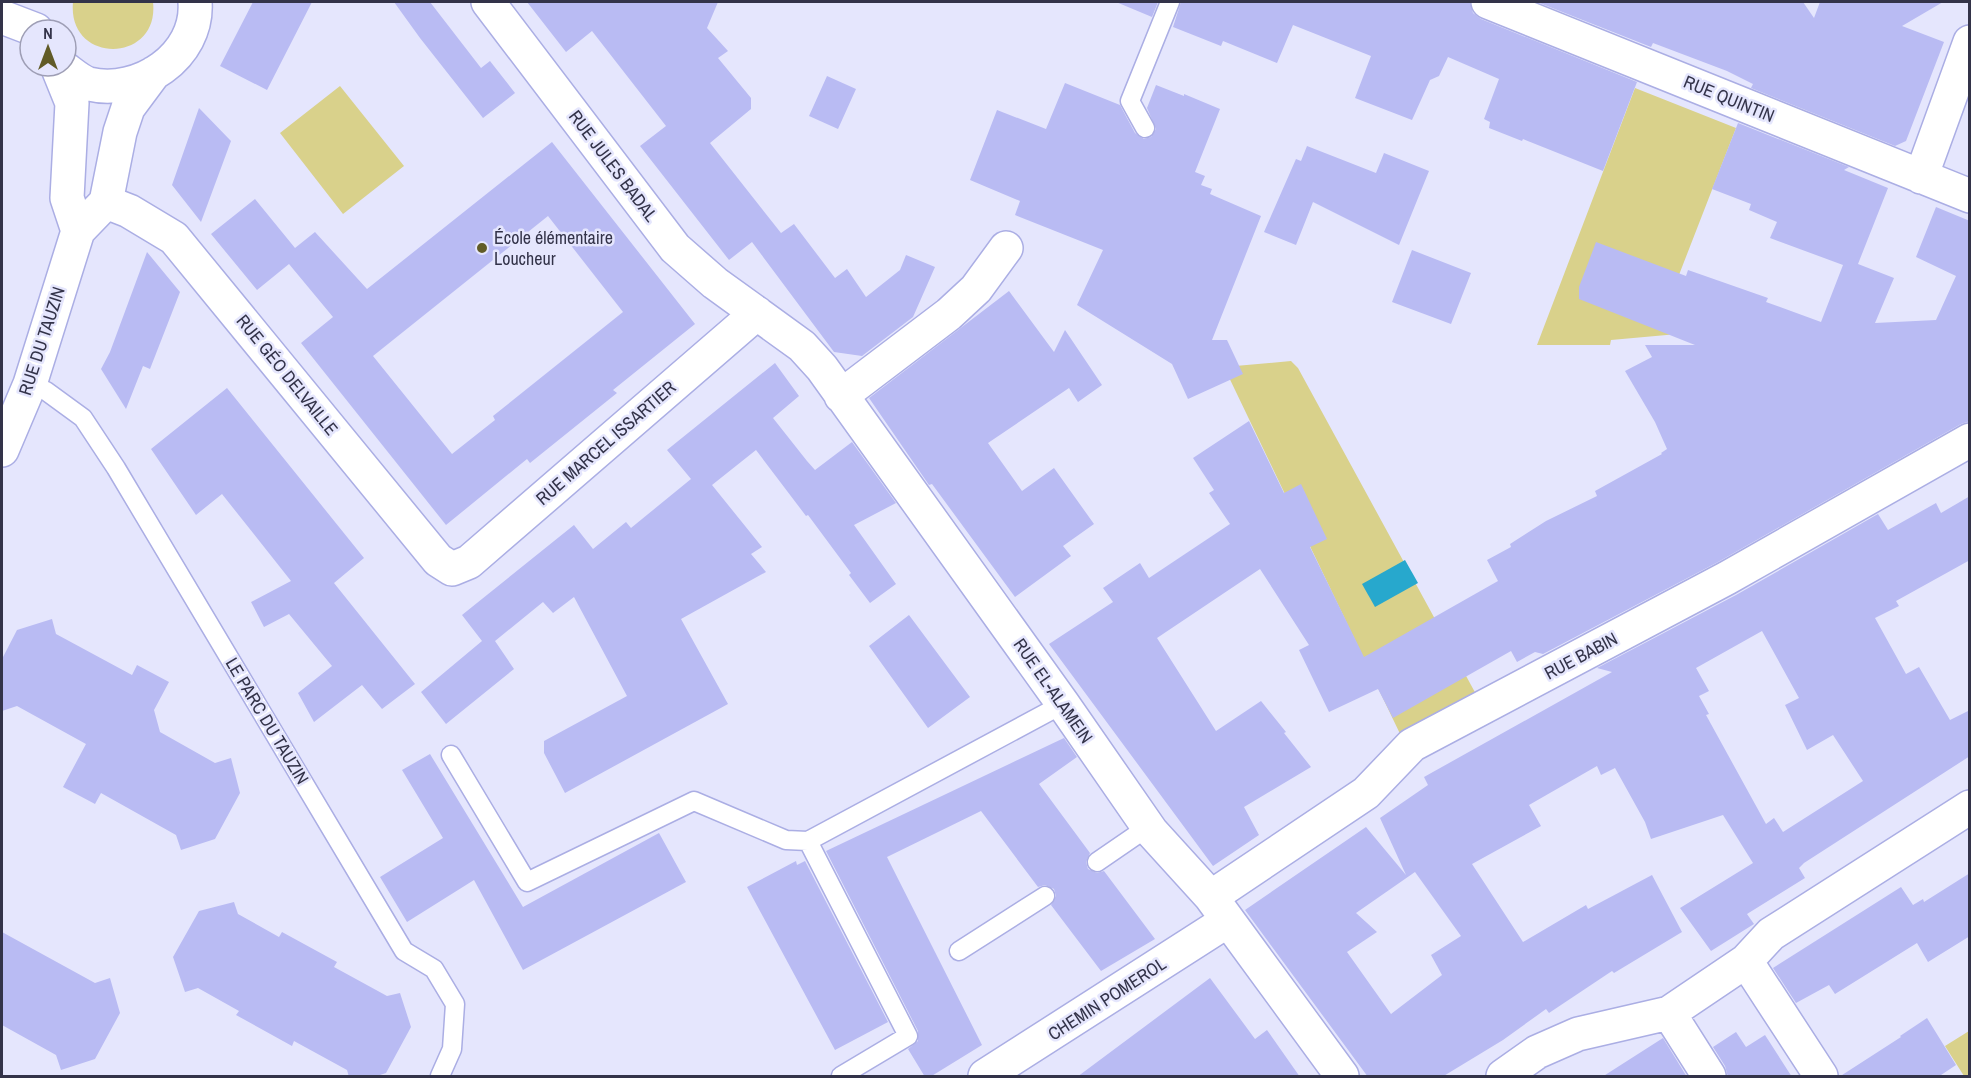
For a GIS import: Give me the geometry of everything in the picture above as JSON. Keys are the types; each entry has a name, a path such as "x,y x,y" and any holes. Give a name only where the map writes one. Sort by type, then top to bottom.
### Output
{"street":[{"path":"34,2 35,18"},
{"name":"RUE JULES BADAL","path":"488,2 675,248 715,283 758,313"},
{"name":"RUE QUINTIN","path":"1488,2 1970,195"},
{"path":"78,78 87,84 121,87 154,73 173,60 191,32 196,4"},
{"path":"2,17 18,23"},
{"path":"1921,177 1970,42"},
{"path":"106,202 120,132 128,108 154,73"},
{"path":"63,78 72,103 67,198 78,231"},
{"name":"RUE DU TAUZIN","path":"2,450 30,384 78,231 106,202"},
{"name":"RUE GÉO DELVAILLE","path":"106,202 129,211 174,238 438,560 452,569"},
{"path":"842,396 949,314 976,289 1006,248"},
{"name":"RUE EL-ALAMEIN","path":"758,313 802,346 822,368 1063,704 1148,827 1219,909 1342,1077"},
{"name":"RUE MARCEL ISSARTIER","path":"452,569 469,562 758,313"},
{"name":"RUE BABIN","path":"1219,909 1366,793 1412,745 1727,578 1970,440"},
{"path":"1503,1077 1537,1052 1578,1034 1669,1013 1746,961 1771,934 1970,807"},
{"name":"CHEMIN POMEROL","path":"986,1077 1219,909"},
{"path":"1746,961 1821,1077"},
{"path":"1669,1013 1709,1077"}],"lane":[{"path":"1145,128 1130,101 1170,2"},
{"name":"LE PARC DU TAUZIN","path":"30,384 46,391 83,418 116,468 404,951 434,969 455,1004 452,1049 440,1077"},
{"path":"451,755 526,882 694,801 786,840 808,841 1063,704"},
{"path":"1097,862 1148,827"},
{"path":"808,841 908,1036 841,1077"},
{"path":"959,951 1045,896"}],"shaded area":[{"path":"73,2 153,2 151,22 143,37 129,46 113,49 98,46 84,37 78,28 78,18 75,18"},
{"path":"340,86 404,166 343,214 280,133"},
{"path":"1635,88 1736,128 1677,280 1711,331 1611,340 1610,345 1537,345"},
{"path":"1291,361 1298,368 1477,696 1403,740 1224,367"},
{"path":"1969,1031 1969,1076 1964,1076 1945,1046"}],"water":[{"path":"1405,560 1418,583 1375,607 1362,584"}],"building":[{"path":"253,2 312,2 267,90 220,66"},
{"path":"394,2 430,2 481,68 490,61 515,93 483,118"},
{"path":"527,2 718,2 707,28 728,51 718,58 751,98 751,109 710,143 781,233 794,224 835,278 847,269 866,297 900,270 906,255 935,267 913,317 862,356 834,352 752,242 729,260 640,146 666,126 592,31 566,52"},
{"path":"1116,2 1158,2 1152,17"},
{"path":"1181,2 1470,2 1473,13 1481,19 1637,82 1603,171 1489,128 1490,122 1484,119 1499,79 1448,57 1439,76 1430,80 1412,120 1355,98 1371,56 1293,25 1277,63 1223,41 1221,46 1173,27"},
{"path":"1537,2 1803,2 1814,18 1820,2 1943,2 1902,26 1944,42 1906,141 1895,146 1751,88 1753,84 1727,71 1653,43 1651,47"},
{"path":"827,76 856,89 838,129 809,116"},
{"path":"1065,83 1120,105 1135,133 1144,139 1151,137 1156,129 1147,108 1156,85 1220,109 1195,172 1205,176 1201,185 1212,189 1210,194 1261,216 1212,340 1227,340 1243,374 1188,399 1172,364 1077,305 1103,250 1015,215 1020,201 970,180 997,110 1046,129"},
{"path":"199,108 231,141 201,222 172,185"},
{"path":"1738,123 1849,167 1844,170 1888,188 1858,264 1894,278 1875,323 1936,320 1956,276 1916,257 1936,207 1970,221 1970,421 1718,562 1543,654 1535,652 1517,662 1511,651 1393,718 1378,689 1329,712 1299,650 1309,645 1260,569 1157,638 1216,731 1261,701 1311,767 1244,807 1259,835 1213,866 1049,644 1113,602 1103,588 1140,563 1149,578 1230,524 1209,493 1214,490 1193,458 1249,421 1284,493 1301,484 1327,539 1310,547 1364,657 1498,581 1487,560 1511,547 1510,544 1546,521 1597,496 1595,491 1667,449 1655,422 1625,371 1652,357 1645,345 1695,345 1579,299 1579,287 1596,242 1686,276 1688,270 1768,298 1766,302 1821,322 1843,265 1770,238 1777,222 1749,210 1751,204 1712,189"},
{"path":"552,142 695,324 613,390 617,393 530,463 527,459 446,525 301,343 333,317 289,264 257,290 211,234 255,199 295,248 315,232 367,289","holes":["548,216 623,312 493,416 495,420 452,454 373,356"]},
{"path":"1307,146 1376,173 1384,153 1429,171 1399,245 1313,202 1296,245 1264,232 1296,159 1301,161"},
{"path":"1412,250 1471,273 1451,324 1392,302"},
{"path":"147,252 180,292 150,369 143,366 126,409 101,369 110,352"},
{"path":"1009,291 1054,352 1065,330 1102,385 1078,402 1069,388 988,443 1022,491 1054,468 1094,524 1063,546 1071,556 1015,597 932,484 929,485 869,398"},
{"path":"775,363 799,396 773,418 807,461 815,470 852,442 896,503 854,525 896,584 870,603 808,515 806,516 756,450 712,485 762,547 751,554 766,572 681,619 728,704 565,793 544,753 544,741 627,696 574,597 553,613 543,602 495,641 514,669 446,724 421,692 482,641 462,615 574,525 593,549 626,522 631,528 691,479 667,450"},
{"path":"227,388 364,558 334,583 415,684 382,709 362,685 314,722 298,693 332,666 289,614 264,627 251,602 291,581 222,494 196,515 151,449"},
{"path":"1970,496 1970,560 1896,601 1899,606 1875,618 1906,674 1919,667 1950,720 1970,710 1970,756 1804,863 1799,868 1805,878 1747,914 1754,924 1711,951 1680,908 1753,863 1723,815 1651,839 1645,822 1615,768 1601,775 1597,766 1529,805 1541,826 1472,864 1523,942 1586,905 1588,909 1652,875 1682,932 1614,973 1612,971 1549,1013 1546,1009 1503,1040 1442,1077 1368,1077 1245,910 1366,827 1406,875 1380,818 1428,785 1424,777 1612,672 1597,668 1736,595 1878,514 1888,530 1936,503 1941,513","holes":["1762,631 1799,698 1785,705 1807,750 1833,735 1863,781 1783,832 1774,818 1766,824 1706,715 1709,714 1699,696 1709,691 1696,668","1415,872 1461,936 1431,955 1442,975 1391,1014 1347,952 1377,932 1356,913"]},
{"path":"909,615 970,697 928,728 869,646"},
{"path":"52,619 56,634 132,675 137,665 169,682 154,710 160,732 215,763 231,758 240,793 215,839 181,850 176,835 101,793 95,804 63,787 86,744 17,706 2,711 2,659 17,630"},
{"path":"1064,738 1077,757 1039,784 1090,853 1086,862 1088,869 1097,873 1104,871 1155,939 1101,971 1051,905 1056,896 1054,889 1045,885 1038,887 981,811 887,857 982,1045 930,1077 925,1077 908,1049 918,1041 918,1031 826,851"},
{"path":"430,754 523,907 659,833 686,882 523,970 474,880 407,922 380,877 443,838 402,770"},
{"path":"796,861 797,865 805,861 888,1022 835,1050 747,887"},
{"path":"1970,873 1970,936 1928,962 1917,943 1835,994 1829,985 1796,1003 1773,968 1901,887 1913,905 1923,899 1924,902"},
{"path":"234,902 238,914 279,937 282,932 337,962 334,967 387,996 400,993 411,1027 386,1073 374,1077 349,1077 347,1070 294,1041 292,1046 236,1015 239,1011 198,988 185,992 173,957 199,911"},
{"path":"2,932 95,983 110,978 120,1013 95,1059 61,1070 56,1055 2,1025"},
{"path":"1210,978 1255,1039 1267,1030 1300,1077 1077,1077"},
{"path":"1927,1018 1956,1065 1938,1077 1839,1077 1901,1037"},
{"path":"1736,1032 1746,1047 1765,1035 1792,1077 1728,1077 1725,1066 1713,1047"},
{"path":"1663,1038 1687,1077 1602,1077"}],"place":[{"name":"École élémentaire Loucheur","path":"482,248"}]}
